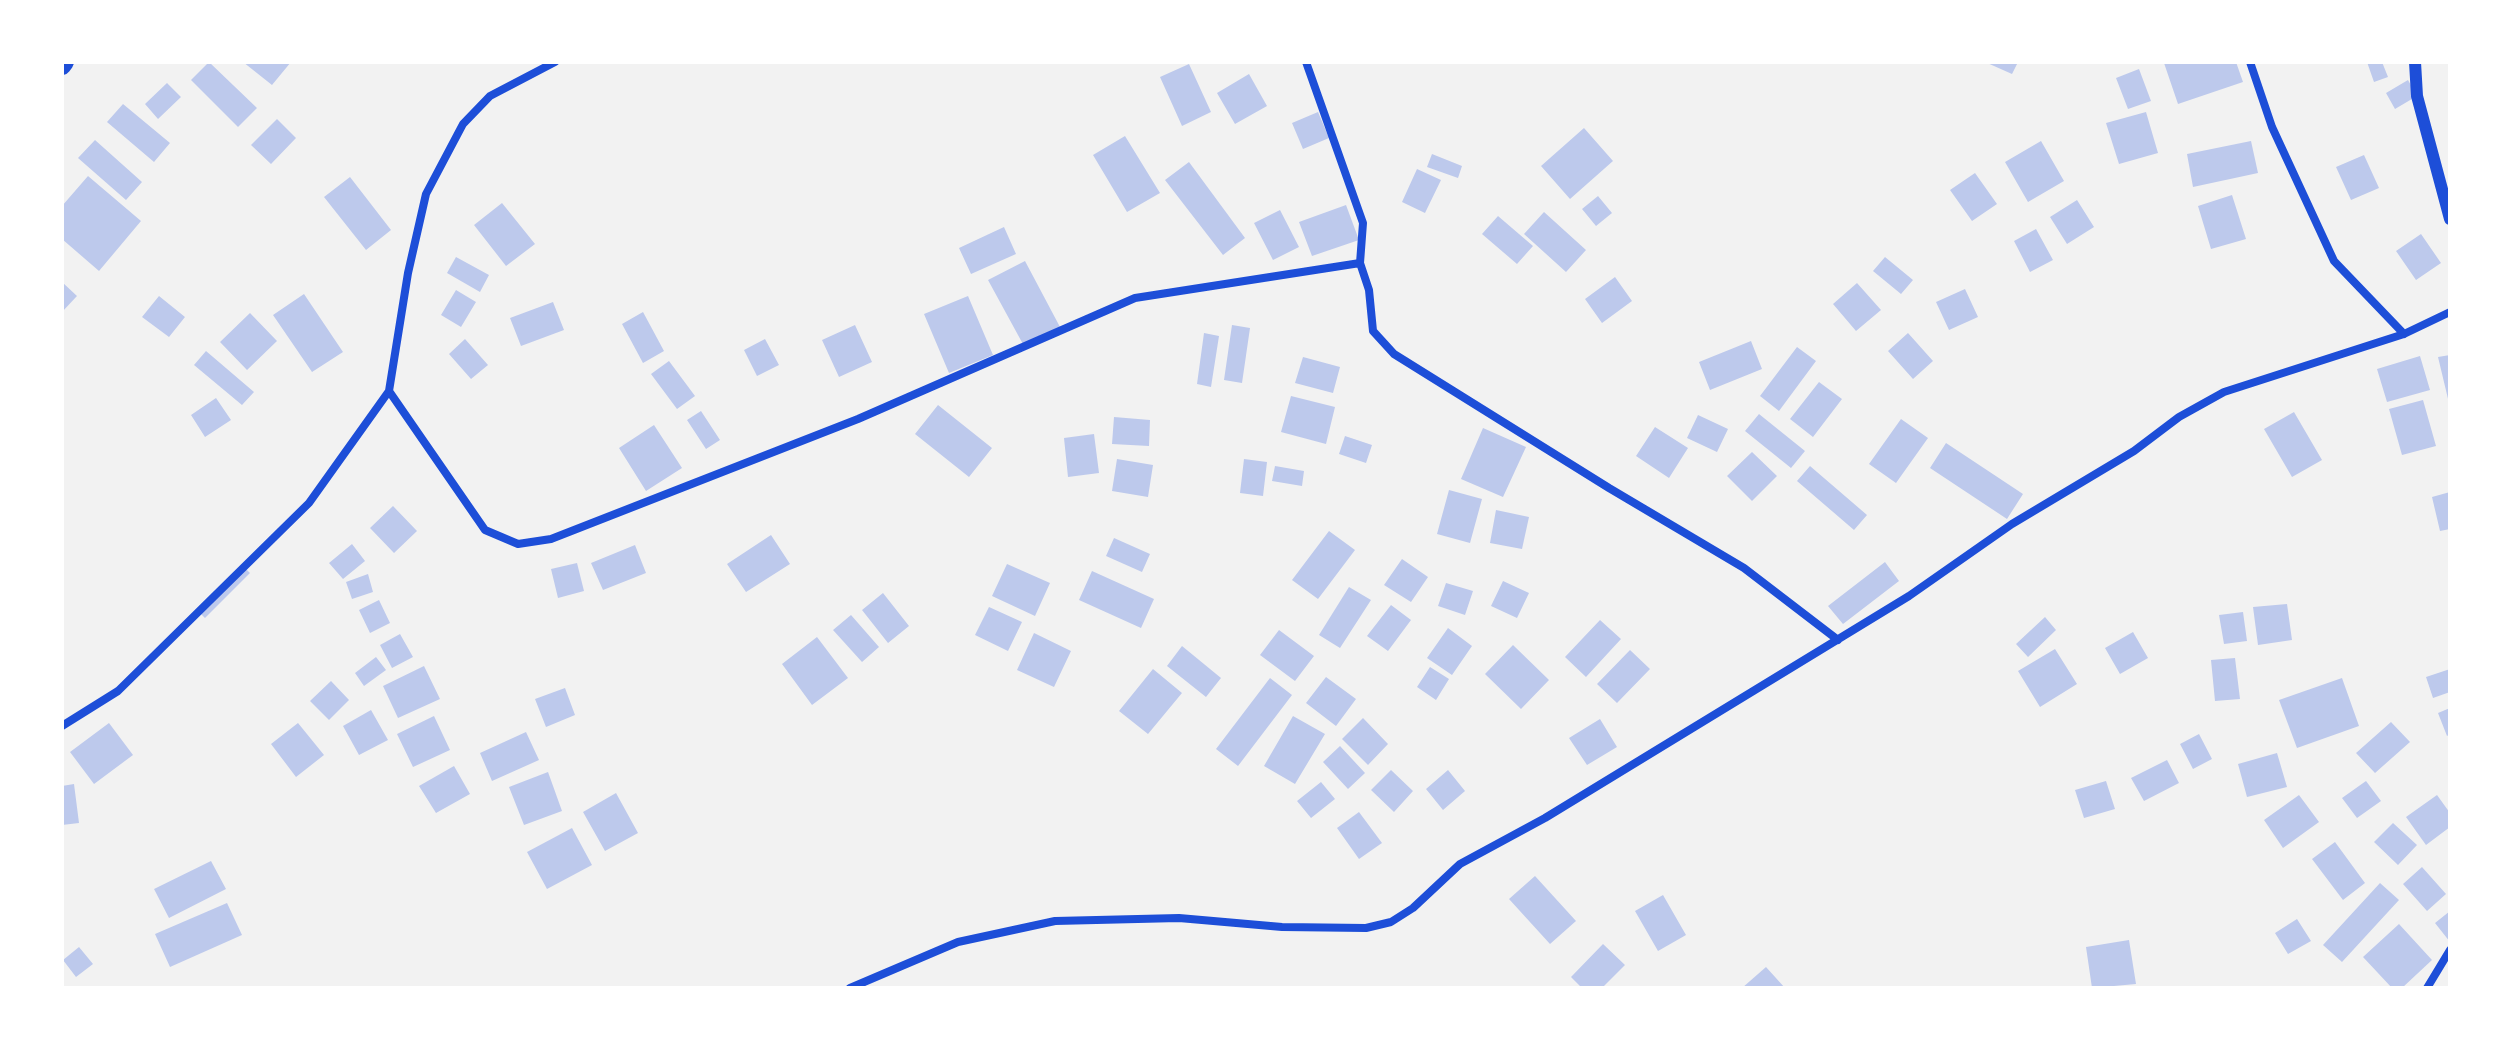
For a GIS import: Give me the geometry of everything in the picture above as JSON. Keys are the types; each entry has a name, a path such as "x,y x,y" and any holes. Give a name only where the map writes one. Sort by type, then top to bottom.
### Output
{"street":[{"path":"62,726 118,691 309,503 389,391 408,273 426,194 463,124 490,96 555,62"},
{"path":"1306,62 1363,223 1360,263 1369,290 1373,331 1394,354 1744,568 1838,640"},
{"path":"2250,62 2272,127 2334,261 2404,334"},
{"path":"2415,62 2417,96 2450,219"},
{"path":"389,391 485,530 518,544 551,539 858,419 1135,298 1360,263"},
{"path":"850,988 958,942 1055,921 1179,918 1282,927 1366,928 1391,922 1413,908 1460,864 1545,818 1909,596 2012,524 2134,451 2179,417 2224,392 2404,334 2450,312"},
{"path":"2427,988 2450,950"}],"building":[{"path":"209,62 257,108 238,127 191,80"},
{"path":"243,62 291,62 272,85"},
{"path":"1985,62 2018,62 2012,74"},
{"path":"2236,62 2243,82 2178,104 2164,63"},
{"path":"2367,62 2382,62 2388,77 2374,82"},
{"path":"1189,64 1211,112 1182,126 1160,77"},
{"path":"2139,69 2151,101 2128,109 2116,78"},
{"path":"1249,74 1267,106 1235,124 1217,93"},
{"path":"2408,80 2417,96 2395,109 2386,93"},
{"path":"167,83 181,97 158,119 145,104"},
{"path":"123,104 170,143 154,162 107,122"},
{"path":"1318,112 1329,138 1303,149 1292,123"},
{"path":"2146,112 2158,153 2119,164 2106,123"},
{"path":"277,119 296,138 271,164 251,145"},
{"path":"1584,128 1613,161 1570,199 1541,166"},
{"path":"1125,136 1160,193 1127,212 1093,155"},
{"path":"95,140 142,182 126,200 78,158"},
{"path":"2041,141 2064,181 2028,202 2005,162"},
{"path":"2251,141 2258,173 2193,187 2187,154"},
{"path":"1432,154 1462,166 1458,178 1427,167"},
{"path":"2364,155 2379,188 2351,200 2336,167"},
{"path":"1189,162 1245,238 1223,255 1165,180"},
{"path":"1417,169 1441,180 1425,213 1402,202"},
{"path":"1975,173 1997,204 1972,221 1950,190"},
{"path":"88,176 141,221 99,271 62,239 62,206"},
{"path":"350,177 391,230 366,250 324,197"},
{"path":"2232,195 2246,239 2211,249 2198,206"},
{"path":"1598,196 1612,213 1596,226 1582,209"},
{"path":"2077,200 2094,227 2067,244 2050,217"},
{"path":"502,203 535,244 506,266 474,225"},
{"path":"1346,205 1359,240 1312,256 1299,222"},
{"path":"1280,210 1299,247 1273,260 1254,223"},
{"path":"1544,212 1586,250 1566,272 1524,234"},
{"path":"1498,216 1533,246 1517,264 1482,234"},
{"path":"1004,227 1016,254 971,274 959,248"},
{"path":"2036,229 2053,260 2030,272 2014,241"},
{"path":"2421,234 2441,263 2416,280 2396,251"},
{"path":"456,257 489,275 480,292 447,273"},
{"path":"1885,257 1913,280 1901,294 1873,271"},
{"path":"1025,261 1060,327 1024,346 988,280"},
{"path":"1615,277 1632,301 1602,323 1585,299"},
{"path":"62,282 77,296 62,312"},
{"path":"1857,283 1881,310 1856,331 1833,304"},
{"path":"1965,289 1978,317 1949,330 1936,302"},
{"path":"456,290 476,302 461,327 441,315"},
{"path":"304,294 343,352 312,372 273,315"},
{"path":"159,296 185,317 169,337 142,317"},
{"path":"968,296 993,355 949,373 924,314"},
{"path":"553,302 564,330 521,346 510,318"},
{"path":"643,312 664,351 643,363 622,324"},
{"path":"250,313 277,341 247,370 220,342"},
{"path":"855,325 872,362 839,377 822,340"},
{"path":"1232,325 1250,328 1242,383 1224,380"},
{"path":"1204,333 1219,336 1211,387 1197,384"},
{"path":"1908,333 1933,361 1913,379 1888,351"},
{"path":"465,339 488,365 471,379 449,354"},
{"path":"765,339 779,365 757,376 744,350"},
{"path":"1751,341 1762,369 1710,390 1699,362"},
{"path":"1797,347 1816,361 1779,411 1760,396"},
{"path":"206,351 254,392 242,405 194,365"},
{"path":"2450,355 2450,403 2449,403 2438,357"},
{"path":"2420,356 2430,390 2387,402 2377,369"},
{"path":"1303,357 1340,367 1333,393 1295,383"},
{"path":"669,361 695,396 677,409 651,374"},
{"path":"1819,382 1842,399 1813,437 1790,419"},
{"path":"1291,396 1335,407 1326,444 1281,432"},
{"path":"216,398 231,420 205,437 191,415"},
{"path":"2423,400 2436,446 2402,455 2389,409"},
{"path":"938,405 992,448 969,477 915,434"},
{"path":"701,411 720,440 706,449 687,420"},
{"path":"2294,412 2322,460 2292,477 2264,429"},
{"path":"1759,414 1805,451 1791,468 1745,431"},
{"path":"1698,415 1728,429 1717,452 1687,438"},
{"path":"1114,417 1150,420 1149,446 1112,444"},
{"path":"1901,419 1928,438 1896,483 1869,464"},
{"path":"654,425 682,468 646,491 619,448"},
{"path":"1655,427 1688,448 1669,478 1636,456"},
{"path":"1483,428 1526,447 1503,497 1461,479"},
{"path":"1094,434 1099,473 1068,477 1064,438"},
{"path":"1345,436 1372,445 1366,463 1339,454"},
{"path":"1946,443 2023,494 2007,519 1930,468"},
{"path":"1752,452 1777,476 1752,501 1727,476"},
{"path":"1117,459 1153,465 1148,497 1112,491"},
{"path":"1244,459 1267,462 1263,496 1240,493"},
{"path":"1275,466 1304,471 1302,486 1272,481"},
{"path":"1810,466 1867,515 1854,530 1797,481"},
{"path":"1449,490 1482,499 1470,543 1437,534"},
{"path":"2450,492 2450,529 2440,531 2432,497"},
{"path":"393,506 417,531 394,553 370,528"},
{"path":"1496,510 1529,517 1522,549 1490,543"},
{"path":"1329,531 1355,550 1318,599 1292,580"},
{"path":"771,535 790,564 746,592 727,564"},
{"path":"1114,538 1150,554 1142,572 1106,556"},
{"path":"352,544 365,561 343,579 329,563"},
{"path":"635,545 646,573 603,590 591,563"},
{"path":"1402,559 1428,577 1411,602 1384,585"},
{"path":"1885,562 1899,581 1843,624 1828,606"},
{"path":"577,563 584,591 558,598 551,569"},
{"path":"1007,564 1050,583 1035,616 992,596"},
{"path":"244,567 250,573 205,618 199,612"},
{"path":"1092,571 1154,599 1141,628 1079,600"},
{"path":"368,574 373,592 352,599 346,582"},
{"path":"1503,581 1529,593 1517,618 1491,606"},
{"path":"1446,583 1473,591 1465,615 1438,606"},
{"path":"1349,587 1371,600 1340,648 1319,635"},
{"path":"883,593 909,626 888,643 862,610"},
{"path":"379,600 390,623 370,633 359,610"},
{"path":"2287,604 2292,640 2258,645 2253,607"},
{"path":"1391,605 1411,620 1388,651 1367,636"},
{"path":"989,607 1022,622 1008,651 975,635"},
{"path":"2243,612 2247,641 2224,644 2219,615"},
{"path":"851,615 879,647 862,662 833,630"},
{"path":"2045,617 2056,630 2028,657 2016,644"},
{"path":"1600,620 1621,639 1586,677 1565,657"},
{"path":"1448,628 1472,646 1452,675 1427,658"},
{"path":"1279,630 1314,656 1295,681 1260,655"},
{"path":"2133,632 2148,658 2120,674 2105,648"},
{"path":"1034,633 1071,651 1054,687 1017,670"},
{"path":"400,634 413,657 392,668 380,645"},
{"path":"817,637 848,678 812,705 782,664"},
{"path":"1513,645 1549,680 1521,709 1485,674"},
{"path":"1182,646 1221,678 1206,697 1167,666"},
{"path":"2055,649 2077,684 2040,707 2018,671"},
{"path":"1630,650 1650,669 1617,703 1597,684"},
{"path":"376,657 386,670 364,686 355,673"},
{"path":"2235,658 2240,699 2215,701 2211,660"},
{"path":"424,666 440,699 398,718 383,686"},
{"path":"1430,667 1449,679 1436,700 1417,687"},
{"path":"1153,669 1182,693 1148,734 1119,711"},
{"path":"2450,669 2450,692 2433,698 2426,677"},
{"path":"1326,677 1356,699 1336,726 1306,703"},
{"path":"1270,678 1292,695 1238,766 1216,749"},
{"path":"2342,678 2359,726 2297,748 2279,700"},
{"path":"331,681 349,700 329,720 310,701"},
{"path":"565,688 575,715 546,727 535,699"},
{"path":"2450,708 2450,734 2447,736 2438,713"},
{"path":"371,710 388,740 359,755 343,726"},
{"path":"434,716 450,750 413,767 397,734"},
{"path":"1293,716 1325,734 1295,784 1264,766"},
{"path":"1363,718 1388,744 1368,765 1342,739"},
{"path":"1600,719 1617,747 1587,765 1569,738"},
{"path":"2391,722 2410,742 2375,773 2356,753"},
{"path":"109,723 133,755 94,784 70,752"},
{"path":"298,723 324,755 296,777 271,744"},
{"path":"526,732 539,760 492,781 480,753"},
{"path":"2199,734 2212,759 2193,769 2180,744"},
{"path":"1340,746 1365,773 1348,789 1323,762"},
{"path":"2277,753 2287,787 2247,797 2238,764"},
{"path":"2167,760 2179,783 2144,801 2131,778"},
{"path":"454,766 470,794 436,813 419,786"},
{"path":"1391,770 1413,791 1394,812 1371,790"},
{"path":"1448,770 1465,791 1443,810 1426,789"},
{"path":"548,772 562,811 524,825 509,787"},
{"path":"2106,781 2115,809 2084,818 2075,790"},
{"path":"2366,781 2381,801 2357,818 2342,798"},
{"path":"1321,782 1335,799 1311,818 1297,801"},
{"path":"74,784 79,823 62,825 62,786"},
{"path":"616,793 638,833 605,851 583,812"},
{"path":"2299,795 2319,822 2283,848 2264,820"},
{"path":"2437,795 2450,813 2450,827 2426,845 2406,817"},
{"path":"1359,812 1382,843 1359,859 1337,828"},
{"path":"2393,823 2417,845 2398,865 2374,842"},
{"path":"572,828 592,865 547,889 527,852"},
{"path":"2335,842 2365,883 2343,900 2312,859"},
{"path":"211,861 226,889 169,918 154,889"},
{"path":"2422,867 2446,894 2427,911 2403,884"},
{"path":"1535,876 1576,921 1550,944 1509,899"},
{"path":"2380,883 2399,900 2342,962 2323,945"},
{"path":"1663,895 1686,935 1658,951 1635,911"},
{"path":"227,903 242,935 170,967 155,934"},
{"path":"2450,911 2450,942 2435,923"},
{"path":"2297,919 2311,941 2288,954 2275,933"},
{"path":"2399,924 2432,960 2402,988 2392,988 2363,957"},
{"path":"2129,940 2136,984 2092,988 2086,947"},
{"path":"1603,944 1625,965 1602,988 1582,988 1571,977"},
{"path":"79,947 93,964 76,977 63,960"},
{"path":"1766,967 1785,988 1742,988"}]}
